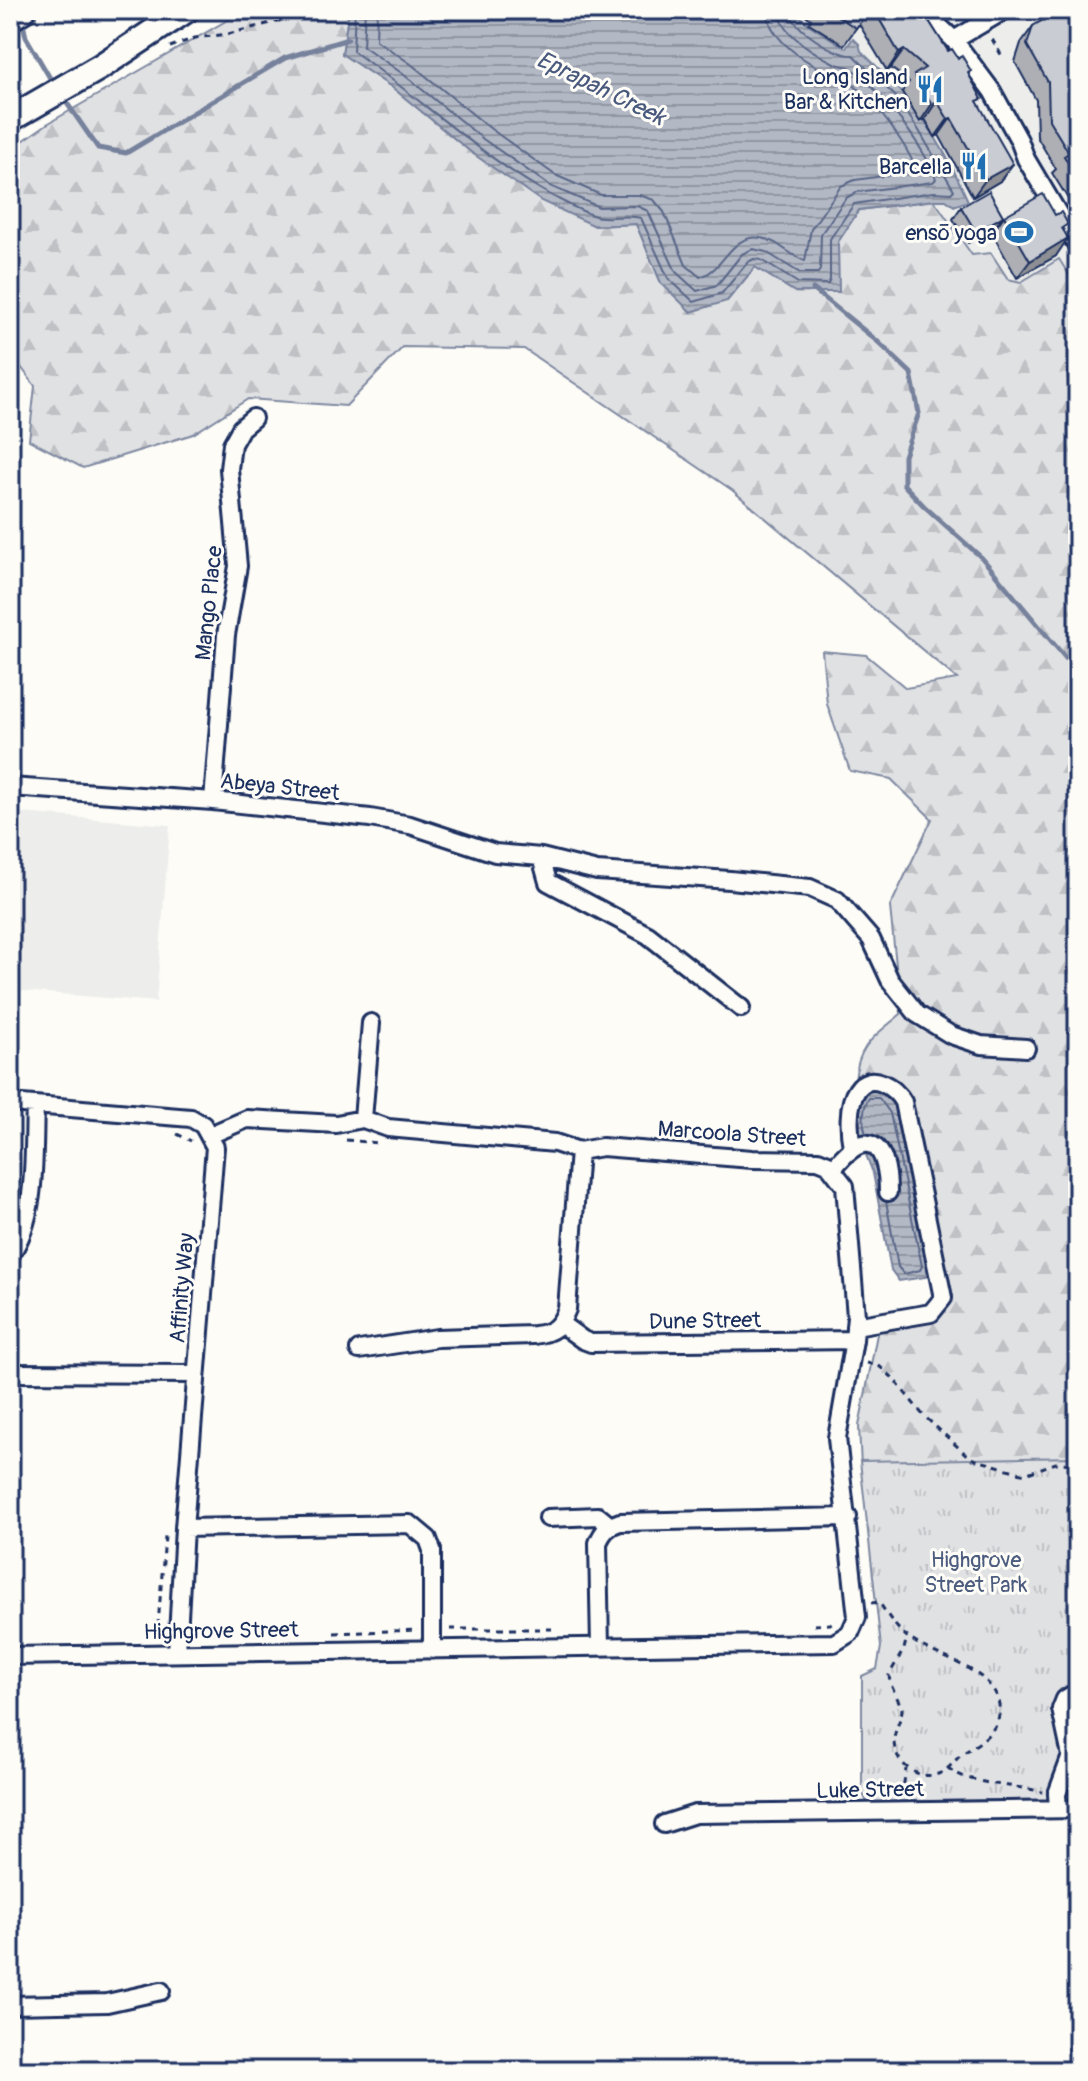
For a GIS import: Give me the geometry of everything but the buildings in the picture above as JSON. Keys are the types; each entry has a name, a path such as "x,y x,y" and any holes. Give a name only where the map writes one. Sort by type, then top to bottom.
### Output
{"highway":[{"path":"10,18 23,10"},
{"path":"10,121 186,10"}],"street":[{"path":"922,10 954,40 992,91 1026,159 1078,247"},
{"path":"954,40 1005,10"},
{"name":"Mango Place","path":"213,801 226,635 238,566 229,469 232,444 241,428 253,418"},
{"name":"Abeya Street","path":"10,787 213,801 370,818 410,825 495,853 541,857 597,871 810,888 837,900 852,916 871,939 890,980 917,1014 951,1035 981,1045 1026,1048"},
{"path":"541,857 548,882 648,935 741,1008"},
{"path":"363,1119 371,1023"},
{"name":"Dune Street","path":"561,1324 591,1343 860,1330 931,1313 943,1298 943,1288 903,1102 891,1087 871,1082 862,1084 856,1090 852,1099 849,1135 852,1147"},
{"path":"10,1103 191,1118 203,1125 210,1135"},
{"path":"10,1255 24,1232 29,1213 35,1106"},
{"name":"Marcoola Street","path":"210,1135 247,1119 336,1124 363,1119 388,1128 555,1143 579,1151 602,1147 752,1159 818,1160 833,1169"},
{"name":"Affinity Way","path":"177,1645 215,1159 215,1147 210,1135"},
{"path":"856,1604 837,1438 860,1330 845,1186 833,1169 852,1147 865,1143 879,1150 888,1175 888,1192"},
{"path":"359,1350 437,1338 534,1335 549,1333 561,1324 567,1309 579,1151"},
{"path":"10,1373 196,1374"},
{"path":"548,1518 598,1516 609,1525"},
{"path":"600,1647 598,1543 609,1525 620,1522 848,1517"},
{"path":"184,1528 410,1524 428,1539 432,1550 432,1650"},
{"name":"Highgrove Street","path":"10,1656 177,1645 432,1650 834,1643 850,1633 857,1617 856,1604"},
{"path":"1058,1802 1071,1756 1061,1709 1065,1699 1078,1691"},
{"name":"Luke Street","path":"664,1824 695,1814 902,1811 1058,1802 1078,1809"},
{"path":"10,2005 107,2003 161,1991"}],"path":[{"path":"170,47 195,38 228,34 298,16 306,10"},
{"path":"992,39 1003,58"},
{"path":"177,1134 187,1137 194,1144"},
{"path":"342,1140 388,1144"},
{"path":"860,1330 867,1363 879,1366 892,1377 923,1415 970,1458 1025,1474 1056,1463 1078,1464"},
{"path":"804,1626 830,1624 840,1617 841,1605 879,1602 891,1621 907,1637 986,1680 1000,1707 990,1736 964,1752 948,1768 927,1776 906,1769"},
{"path":"322,1633 432,1629 600,1629"},
{"path":"902,1811 906,1769 895,1750 893,1739 902,1708 889,1675 904,1649 907,1637"},
{"path":"157,1638 177,1645"},
{"path":"948,1768 969,1779 1058,1802"}],"shaded area":[{"path":"794,10 1078,10 1078,456 969,249 934,200 846,49 808,24"},
{"path":"10,812 170,825 156,1002 10,990"}],"green space":[{"path":"245,10 349,10 342,54 393,88 472,153 595,226 636,224 661,283 727,301 755,267 795,292 838,242 859,210 934,200 972,255 991,253 1008,279 1021,282 1059,259 1078,289 1078,360 1067,373 1071,403 1078,413 1078,1687 861,1466 859,1426 878,1329 921,1322 939,1313 953,1296 909,1101 855,1081 860,1058 869,1042 901,1014 890,907 932,819 891,779 850,771 827,704 822,651 866,655 906,688 957,679 732,490 524,349 403,347 346,406 248,399 193,434 83,468 29,440 35,386 10,352 10,150 47,124"},
{"path":"1076,360 1078,413 1068,387 1069,373"},
{"name":"Highgrove Street Park","path":"1078,1457 1078,1799 867,1802 862,1792 862,1676 877,1669 881,1647 860,1461"}],"water":[{"path":"349,10 794,10 808,24 846,48 853,38 859,44 861,51 900,90 930,129 968,201 954,206 946,200 934,200 859,210 838,242 839,292 795,292 755,267 727,301 691,312 661,283 636,224 595,226 541,201 472,153 393,88 342,54"},
{"path":"876,1089 888,1095 897,1110 932,1276 899,1281 891,1270 873,1173 856,1129 857,1102 864,1091"}],"waterway":[{"name":"Eprapah Creek","path":"22,19 26,37 54,85"},
{"name":"Eprapah Creek","path":"62,96 98,148 126,153 285,58 348,39"},
{"name":"Eprapah Creek","path":"813,289 911,373 919,413 904,456 904,485 982,558 1078,673"}],"place":[{"name":"Long Island Bar & Kitchen","path":"930,89"},
{"name":"Barcella","path":"974,166"},
{"name":"ensō yoga","path":"1019,232"}]}
